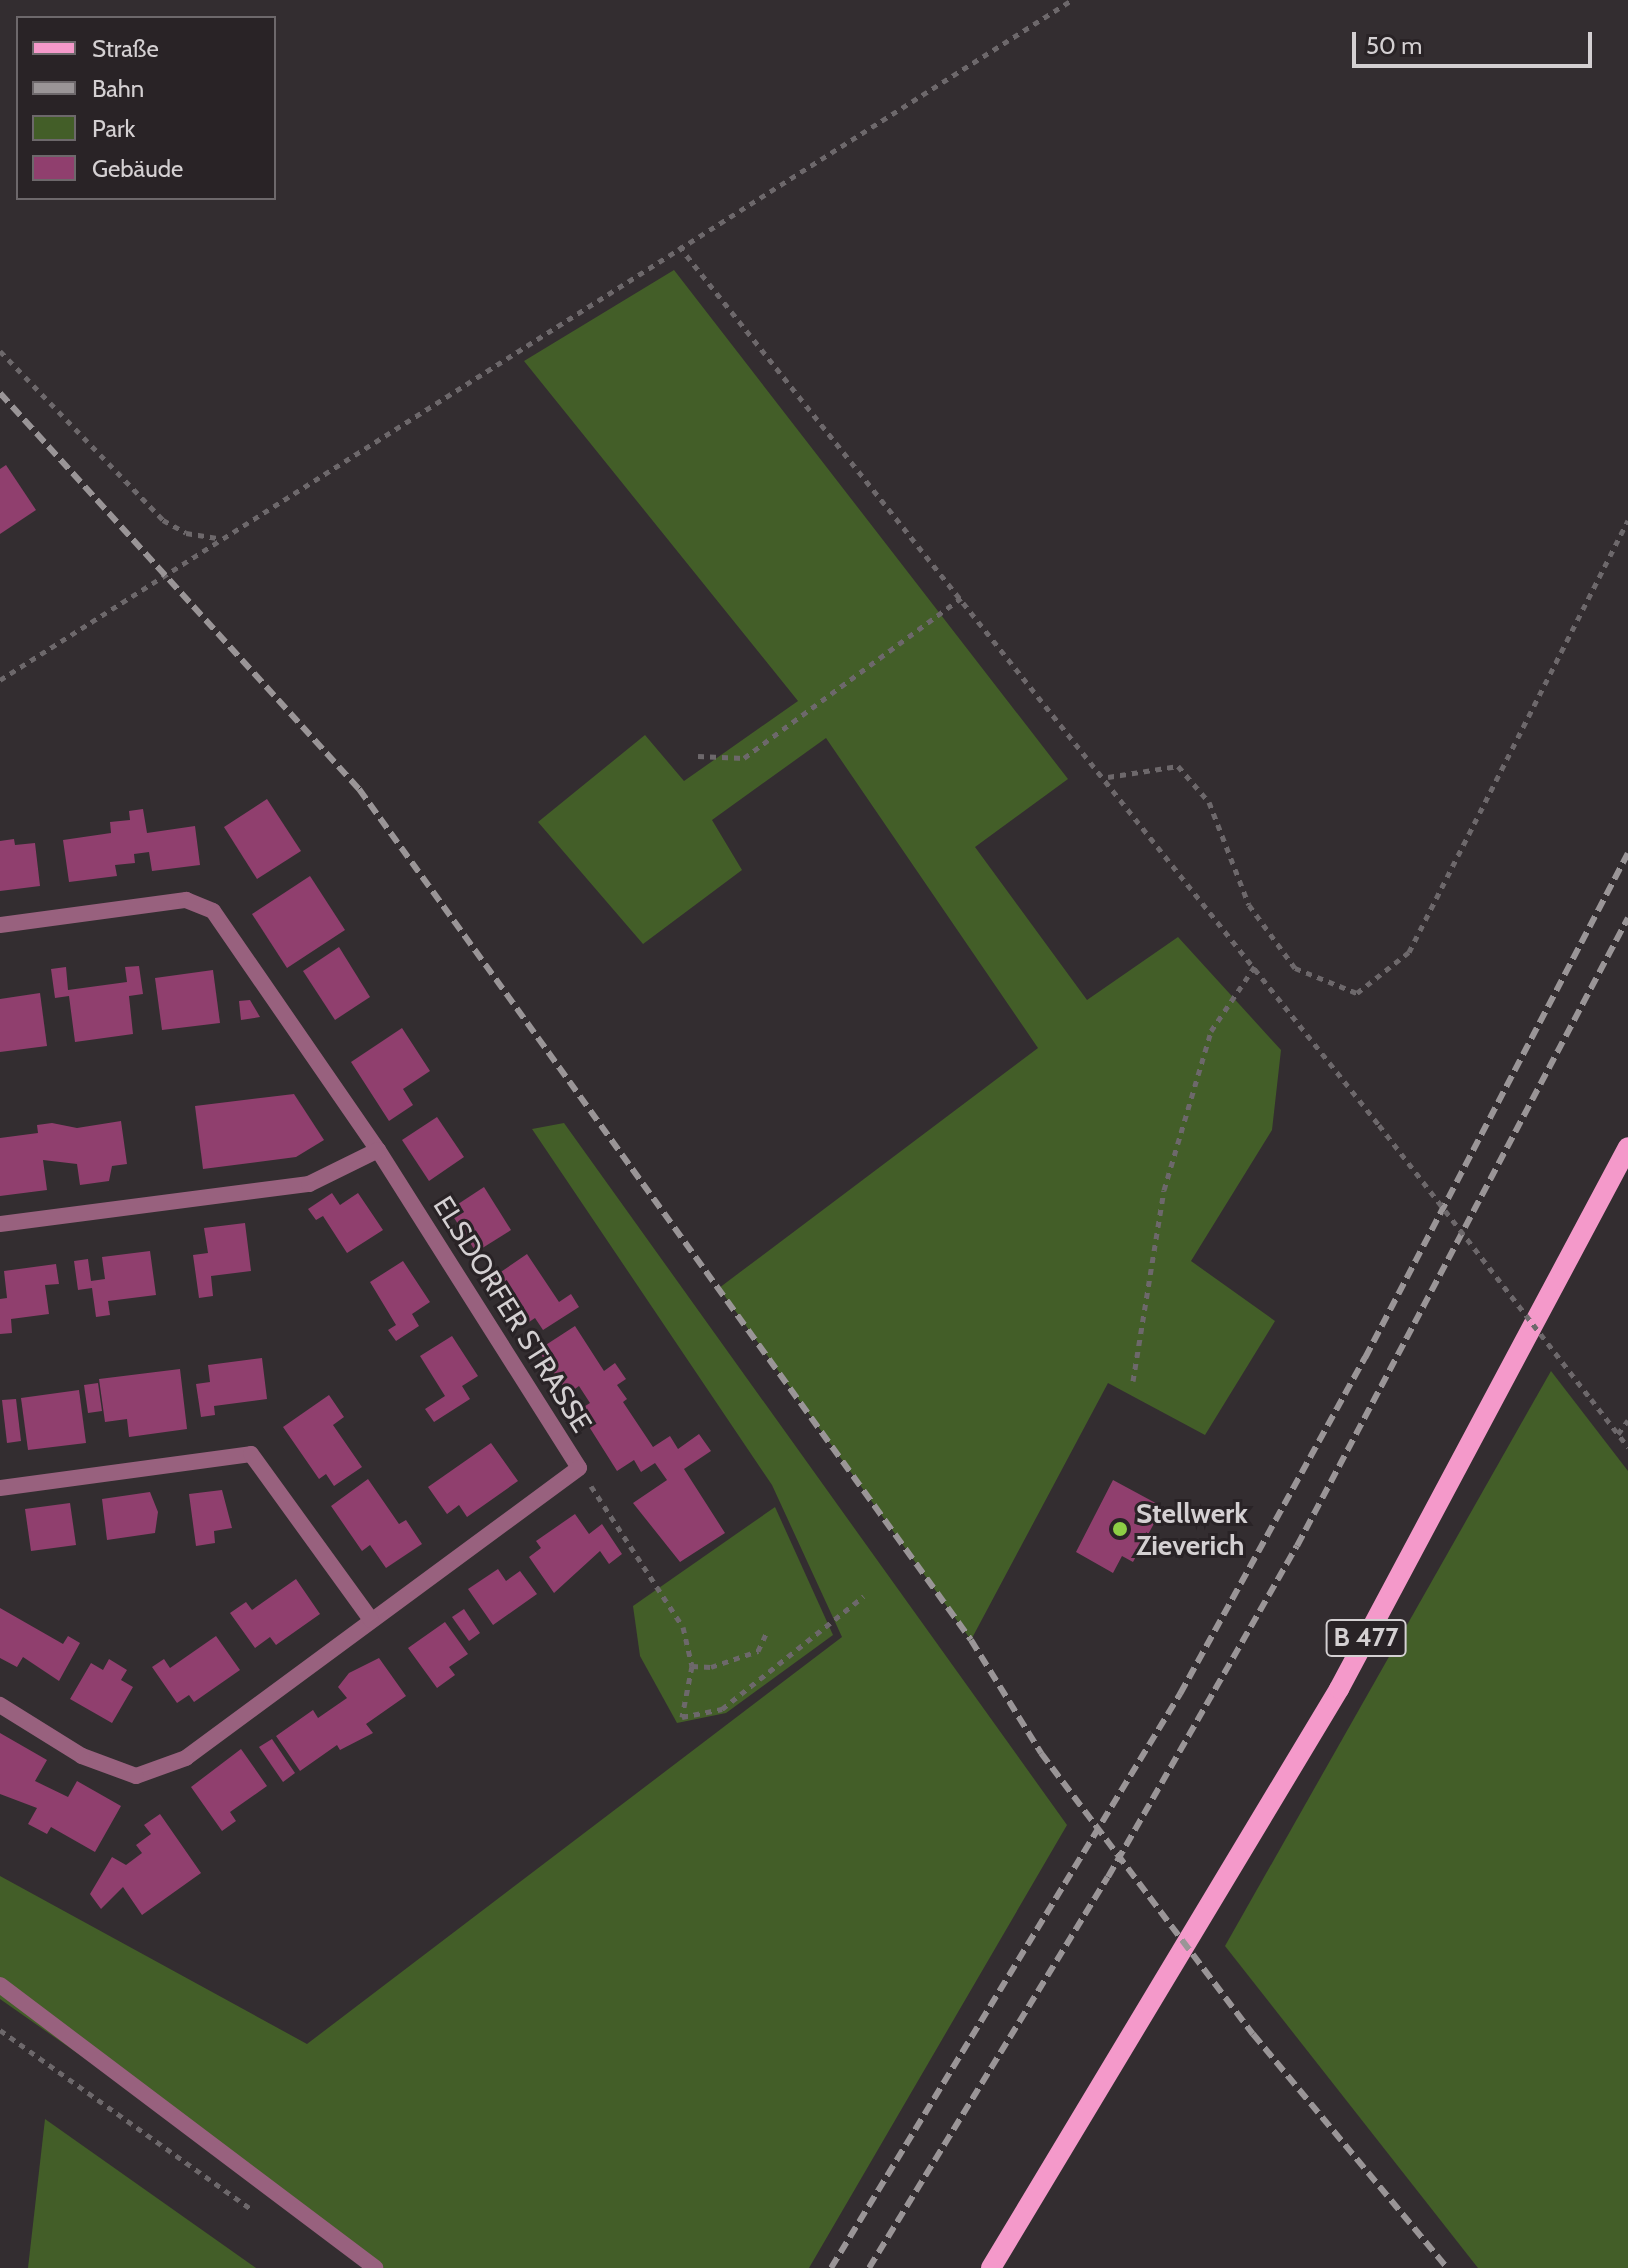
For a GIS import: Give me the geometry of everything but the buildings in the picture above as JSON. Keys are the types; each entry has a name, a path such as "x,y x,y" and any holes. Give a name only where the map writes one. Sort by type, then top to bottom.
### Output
{"main road":[{"name":"B 477","path":"991,2268 1339,1689 1628,1147"}],"street":[{"name":"ELSDORFER STRASSE","path":"0,925 186,900 204,905 378,1150 579,1468 186,1758 136,1776 82,1756 0,1705"},
{"path":"0,1224 309,1184 378,1150"},
{"path":"0,1488 251,1454 371,1620"},
{"path":"0,1985 375,2268"}],"path":[{"path":"0,680 679,246 1072,0"},
{"path":"679,246 1108,777 1628,1447"},
{"path":"0,351 163,520 186,533 220,538"},
{"path":"1108,777 1178,766 1209,802 1249,905 1295,968 1357,993 1409,952 1628,520"},
{"path":"698,756 744,758 962,597"},
{"path":"1133,1381 1168,1175 1211,1031 1255,966"},
{"path":"1618,1434 1628,1420"},
{"path":"579,1468 683,1627 692,1666 682,1717 722,1709 864,1596"},
{"path":"692,1666 711,1667 758,1651 766,1634"},
{"path":"0,2030 258,2213"}],"green space":[{"path":"674,270 1068,779 975,847 1087,1000 1178,937 1281,1050 1272,1130 1191,1261 1275,1321 1205,1435 1108,1383 971,1640 719,1288 1038,1048 826,738 712,820 742,870 643,944 538,822 645,735 684,781 798,701 524,361"},
{"path":"564,1123 1067,1825 809,2268 384,2268 0,1999 0,1876 307,2044 842,1637 772,1485 532,1129"},
{"path":"1551,1371 1628,1471 1628,2268 1478,2268 1225,1946"},
{"path":"775,1507 833,1635 726,1713 677,1723 640,1656 633,1606"},
{"path":"45,2119 256,2268 28,2268"}],"railway":[{"path":"0,393 359,789 971,1640 1041,1753 1253,2034 1447,2268"},
{"path":"831,2268 1180,1694 1365,1358 1628,853"},
{"path":"869,2268 1108,1877 1297,1546 1628,918"}],"place":[{"name":"Stellwerk Zieverich","path":"1120,1529"}]}
